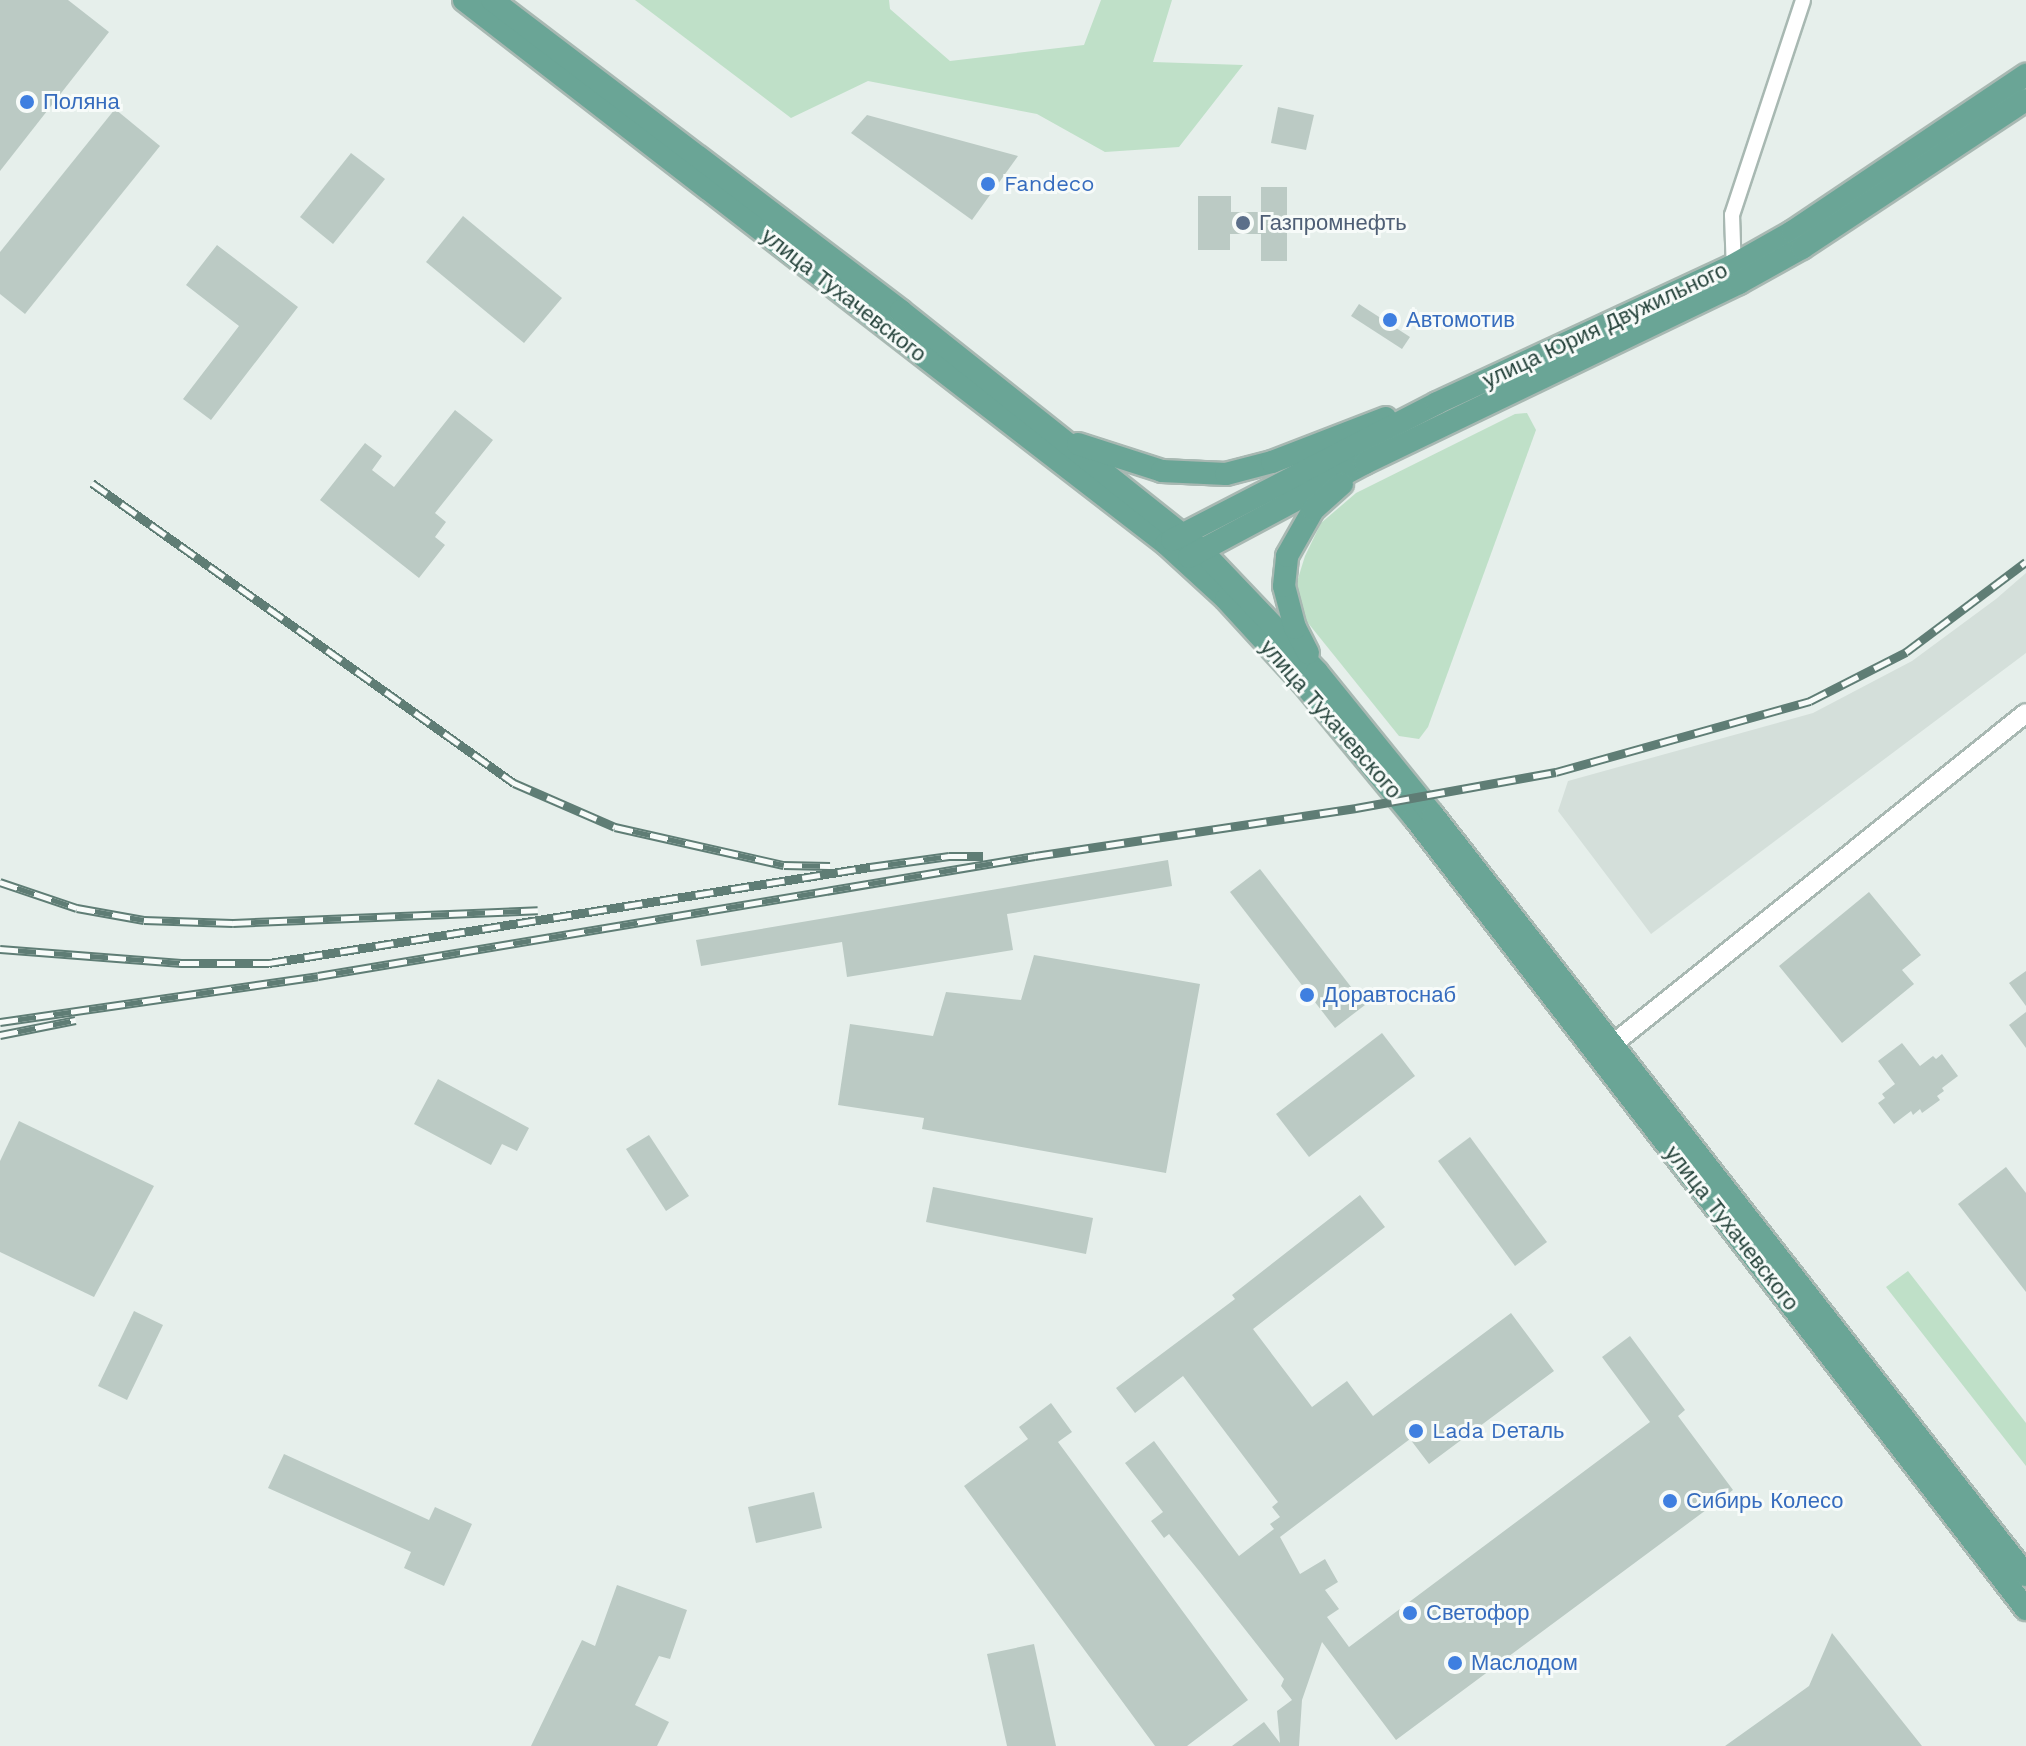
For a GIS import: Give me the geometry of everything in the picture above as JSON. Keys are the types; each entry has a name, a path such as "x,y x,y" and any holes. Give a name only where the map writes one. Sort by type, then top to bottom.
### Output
{"main road":[{"name":"улица Тухачевского","path":"464,0 1174,539 1317,672 1613,1044 2026,1575"},
{"name":"улица Тухачевского","path":"492,0 901,311 1064,440 1174,539"},
{"name":"улица Юрия Двужильного","path":"1193,554 1736,274 1792,232 2026,75"},
{"name":"улица Юрия Двужильного","path":"1174,539 1437,403 1815,240 2026,100"},
{"path":"1064,440 1162,471 1226,474 1272,462 1356,427 1437,403"},
{"path":"1317,672 1295,628 1284,586 1287,556 1313,510 1365,463"},
{"name":"улица Тухачевского","path":"1193,554 1414,817 2026,1609"}],"street":[{"path":"1736,274 1732,215 1803,0"},
{"path":"1613,1044 2026,713"}],"shaded area":[{"path":"2026,573 2026,653 1651,934 1558,811 1568,781 1813,713 1912,661"}],"green space":[{"path":"635,0 889,0 890,9 950,61 1084,45 1101,0 1172,0 1153,62 1243,65 1179,147 1105,152 1037,114 868,81 791,118"},
{"path":"1527,413 1536,430 1428,727 1419,739 1399,736 1300,613 1296,585 1305,556 1321,523 1356,493 1515,414"},
{"path":"1908,1271 2026,1423 2026,1466 1886,1287"}],"building":[{"name":"Поляна","path":"0,0 68,0 109,32 0,171"},
{"path":"1278,107 1314,115 1306,150 1271,143"},
{"path":"115,109 160,146 25,314 0,294 0,252"},
{"path":"867,115 1018,156 972,220 851,133"},
{"path":"351,153 385,179 333,244 300,217"},
{"name":"Газпромнефть","path":"1261,187 1287,187 1287,261 1261,261 1261,234 1230,234 1230,250 1198,250 1198,196 1231,196 1231,212 1261,212"},
{"path":"463,216 562,298 524,343 426,262"},
{"path":"217,245 298,307 211,420 183,399 239,326 186,285"},
{"path":"1359,304 1410,337 1402,349 1351,316"},
{"path":"455,410 493,440 435,513 446,522 435,537 445,545 419,578 320,500 365,443 382,456 372,470 394,487"},
{"path":"1168,860 1172,886 1007,914 1013,950 847,977 842,942 701,966 696,940"},
{"path":"1260,869 1365,1005 1335,1028 1230,892"},
{"path":"1869,892 1921,955 1902,970 1914,984 1842,1043 1779,966"},
{"path":"1034,955 1200,984 1166,1173 922,1129 924,1118 838,1105 850,1024 933,1036 946,992 1021,1000"},
{"path":"2026,971 2026,1006 2009,983"},
{"path":"2026,1012 2026,1048 2009,1025"},
{"path":"1382,1033 1415,1076 1309,1157 1276,1114"},
{"path":"1902,1043 1920,1066 1933,1056 1936,1059 1942,1054 1958,1076 1942,1088 1944,1091 1937,1096 1940,1100 1922,1113 1920,1109 1913,1115 1911,1111 1894,1124 1878,1103 1885,1098 1882,1094 1895,1084 1878,1061"},
{"path":"438,1079 529,1128 517,1151 502,1144 491,1165 414,1124"},
{"path":"19,1121 154,1186 94,1297 0,1252 0,1161"},
{"path":"649,1135 689,1196 666,1211 626,1149"},
{"path":"1470,1137 1547,1242 1515,1266 1438,1161"},
{"path":"2006,1167 2026,1193 2026,1292 1958,1204"},
{"path":"933,1187 1093,1218 1086,1254 926,1222"},
{"path":"1360,1195 1385,1227 1253,1329 1312,1407 1347,1381 1373,1416 1511,1313 1554,1371 1429,1464 1410,1439 1280,1537 1300,1574 1325,1559 1338,1582 1325,1590 1339,1609 1327,1617 1349,1647 1650,1422 1602,1357 1630,1336 1685,1410 1678,1416 1733,1490 1396,1740 1322,1642 1302,1700 1299,1746 1232,1746 1264,1722 1280,1743 1277,1711 1292,1700 1281,1686 1284,1679 1200,1572 1169,1534 1164,1538 1151,1521 1163,1512 1125,1463 1154,1441 1239,1556 1274,1529 1270,1524 1280,1517 1272,1507 1278,1502 1183,1376 1135,1413 1116,1388 1235,1299 1232,1295"},
{"path":"134,1311 163,1325 127,1400 98,1386"},
{"path":"1051,1403 1072,1432 1058,1442 1248,1700 1187,1746 1155,1746 964,1486 1028,1439 1019,1427"},
{"path":"284,1454 429,1520 435,1507 472,1524 444,1586 404,1568 411,1552 268,1488"},
{"path":"814,1492 822,1528 756,1543 748,1507"},
{"path":"617,1585 687,1610 670,1659 659,1656 635,1705 669,1722 657,1746 531,1746 582,1640 595,1646"},
{"path":"1832,1633 1922,1746 1725,1746 1809,1686"},
{"path":"1034,1644 1056,1746 1007,1746 987,1654"}],"railway":[{"path":"92,483 514,783 615,827 784,865 830,866"},
{"path":"0,1022 318,976 1035,856 1356,808 1556,772 1810,701 1906,652 2026,562"},
{"path":"0,949 181,963 269,963 870,867 949,856 983,856"},
{"path":"0,882 77,908 144,920 233,923 538,910"},
{"path":"0,1035 76,1020"}],"place":[{"name":"Поляна","path":"27,102"},
{"name":"Fandeco","path":"988,184"},
{"name":"Газпромнефть","path":"1243,223"},
{"name":"Автомотив","path":"1390,320"},
{"name":"Доравтоснаб","path":"1307,995"},
{"name":"Lada Dеталь","path":"1416,1431"},
{"name":"Сибирь Колесо","path":"1670,1501"},
{"name":"Светофор","path":"1410,1613"},
{"name":"Маслодом","path":"1455,1663"}]}
